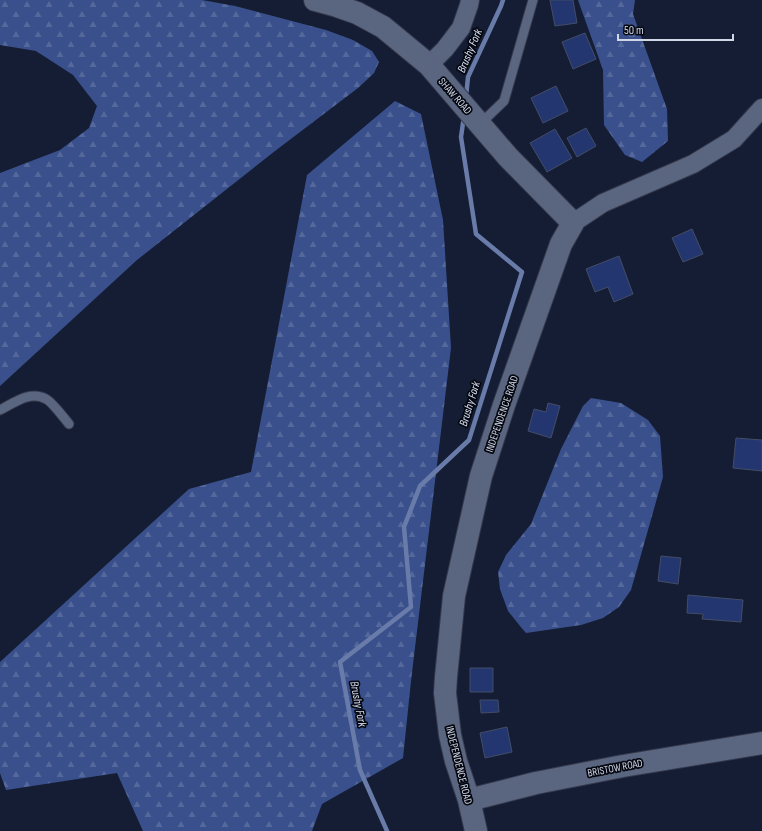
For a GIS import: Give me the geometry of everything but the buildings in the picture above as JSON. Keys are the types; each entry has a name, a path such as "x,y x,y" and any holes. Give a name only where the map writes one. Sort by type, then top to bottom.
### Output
{"main road":[{"name":"SHAW ROAD","path":"315,0 357,13 383,27 429,65 508,157 573,223"},
{"name":"INDEPENDENCE ROAD","path":"476,831 456,762 450,735 445,693 454,596 481,476 504,405 561,244 573,223"},
{"name":"BRISTOW ROAD","path":"468,800 536,783 762,742"}],"street":[{"path":"429,65 445,49 461,28 470,0"},
{"name":"INDEPENDENCE ROAD","path":"573,223 603,203 693,164 734,139 762,108"}],"lane":[{"path":"480,124 504,101 533,0"},
{"path":"0,410 18,400 30,396 38,396 47,399 69,424"}],"green space":[{"path":"0,0 202,0 235,6 326,30 353,40 372,51 379,62 374,73 358,88 275,151 137,260 0,386 0,173 60,150 89,128 97,106 73,75 36,51 0,45"},
{"path":"578,0 635,0 633,14 667,109 668,141 642,162 625,155 604,125 603,70"},
{"path":"395,101 421,114 443,220 451,348 403,758 322,804 312,831 143,831 117,773 6,790 0,773 0,662 189,489 251,472 307,175"},
{"path":"591,398 621,403 648,420 660,436 663,477 631,590 619,607 603,618 581,625 526,633 508,611 500,589 498,572 506,555 531,524 561,449 583,406"}],"waterway":[{"name":"Brushy Fork","path":"466,97 468,77 503,0"},
{"name":"Brushy Fork","path":"387,831 360,770 340,662 411,607 404,527 420,486 469,440 522,272 476,234 461,137 464,116"}]}
